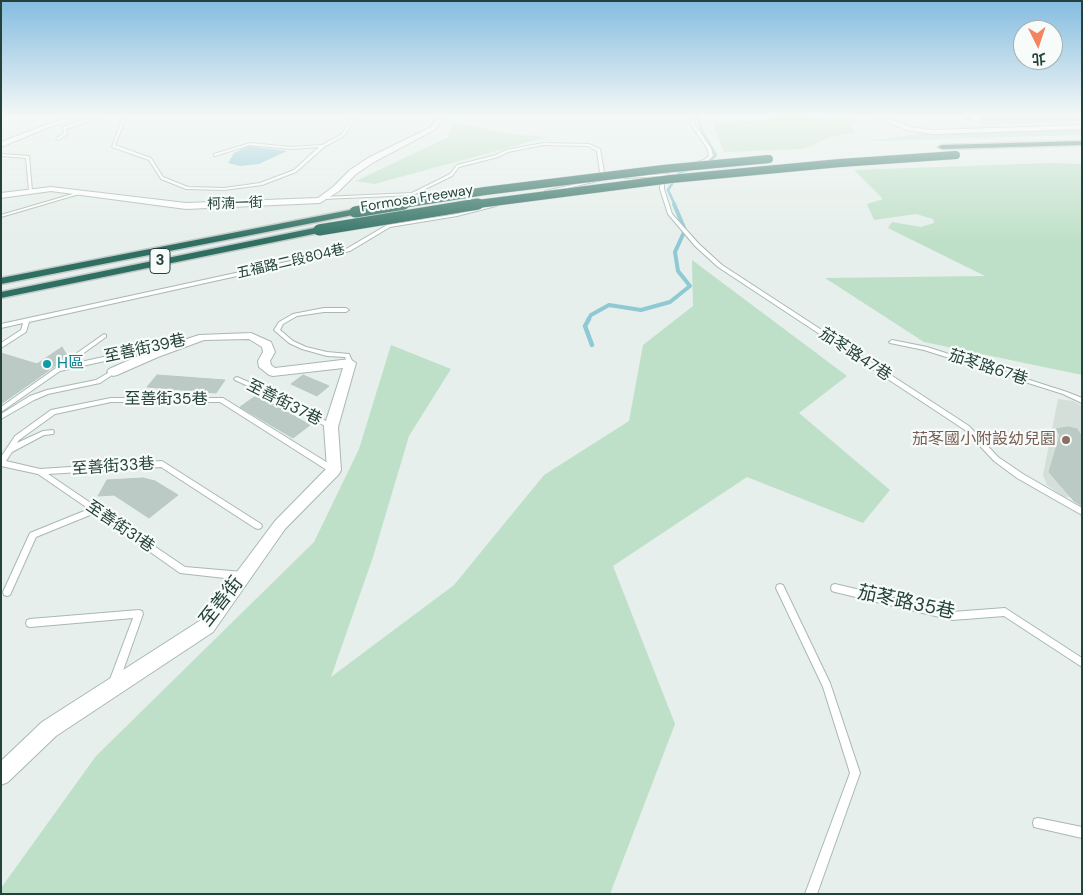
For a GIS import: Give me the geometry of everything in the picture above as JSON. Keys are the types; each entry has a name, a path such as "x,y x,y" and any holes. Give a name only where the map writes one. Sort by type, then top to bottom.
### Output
{"highway":[{"name":"Formosa Freeway","path":"1,295 319,230 490,202 670,179 930,157"},
{"name":"Formosa Freeway","path":"1,280 355,212 485,191 663,169 779,158"}],"street":[{"name":"柯湳一街","path":"1,196 31,190 51,189 186,206 306,202 323,198 344,182 353,172 378,157"},
{"path":"113,372 154,354 202,337 251,336 266,345 269,352 264,361 265,367 273,372 350,363 331,427 334,448 334,470"},
{"name":"至善街","path":"1,775 48,729 111,690 207,626 280,524 334,470"}],"lane":[{"path":"28,157 31,190"},
{"path":"144,157 150,159 162,178 187,188 224,189 260,184 296,171 311,157"},
{"path":"323,198 413,194 451,175 458,166 494,157"},
{"path":"600,157 603,178"},
{"path":"667,175 673,169 706,161 709,157"},
{"name":"五福路二段804巷","path":"1,326 348,250 390,226 458,215 541,192 603,181 603,178 667,175"},
{"name":"茄苳路47巷","path":"667,175 662,179 662,189 670,214 697,245 720,266 967,428 996,459 1020,476 1082,512"},
{"path":"1,216 84,192"},
{"path":"346,310 324,310 295,315 281,323 277,330 291,342 304,348 328,354 347,355 350,363"},
{"path":"1,346 24,331 26,321"},
{"name":"至善街39巷","path":"1,410 104,336"},
{"name":"至善街39巷","path":"58,369 131,351 202,337"},
{"name":"茄苳路67巷","path":"892,342 924,348 1065,393 1082,401"},
{"path":"1,417 32,398 47,392 98,382 113,372"},
{"name":"至善街37巷","path":"237,379 304,409 331,427"},
{"name":"至善街35巷","path":"1,463 17,438 53,412 112,400 221,400 334,470"},
{"path":"11,449 43,433 51,432"},
{"name":"至善街31巷","path":"1,463 40,472 183,570 243,576"},
{"name":"至善街33巷","path":"40,472 162,464 258,526"},
{"path":"7,592 33,535 95,510"},
{"path":"780,588 827,686 855,773 810,894"},
{"name":"茄苳路35巷","path":"835,588 952,616 1005,612 1082,663"},
{"path":"30,623 139,614 111,690"},
{"path":"1038,823 1082,833"}],"shaded area":[{"name":"茄苳國小附設幼兒園","path":"1058,399 1073,401 1082,406 1082,497 1064,497 1047,485 1043,475"}],"green space":[{"path":"407,157 475,157 374,184 356,181"},
{"path":"1050,163 1082,164 1082,375 924,342 825,278 985,276 888,228 892,222 921,227 934,223 933,219 916,214 874,220 867,204 883,199 854,170"},
{"path":"692,260 847,376 799,413 890,490 863,523 747,477 613,566 675,724 610,894 1,894 1,888 96,756 314,542 359,449 391,345 451,369 409,436 373,557 331,677 454,585 544,475 629,421 643,345 693,306"}],"water":[{"path":"232,157 275,157 259,164 240,166 228,163"}],"building":[{"name":"H區","path":"62,347 68,357 1,404 1,353 37,364"},
{"path":"157,375 225,380 216,393 147,387"},
{"path":"303,375 329,386 317,396 291,384"},
{"path":"257,395 310,425 293,438 240,407"},
{"path":"1068,427 1077,429 1082,437 1082,506 1074,501 1049,472 1060,435 1056,429"},
{"path":"143,478 155,481 178,495 149,518 114,495 98,496 107,480"}],"waterway":[{"path":"707,164 714,157"},
{"path":"675,205 668,190 679,173 690,169"},
{"path":"588,320 591,315 609,305 641,310 670,302 690,286 678,271 675,252 685,230 674,204"},
{"path":"589,319 585,326 592,345"}],"place":[{"name":"H區","path":"47,364"},
{"name":"茄苳國小附設幼兒園","path":"1066,440"}]}
